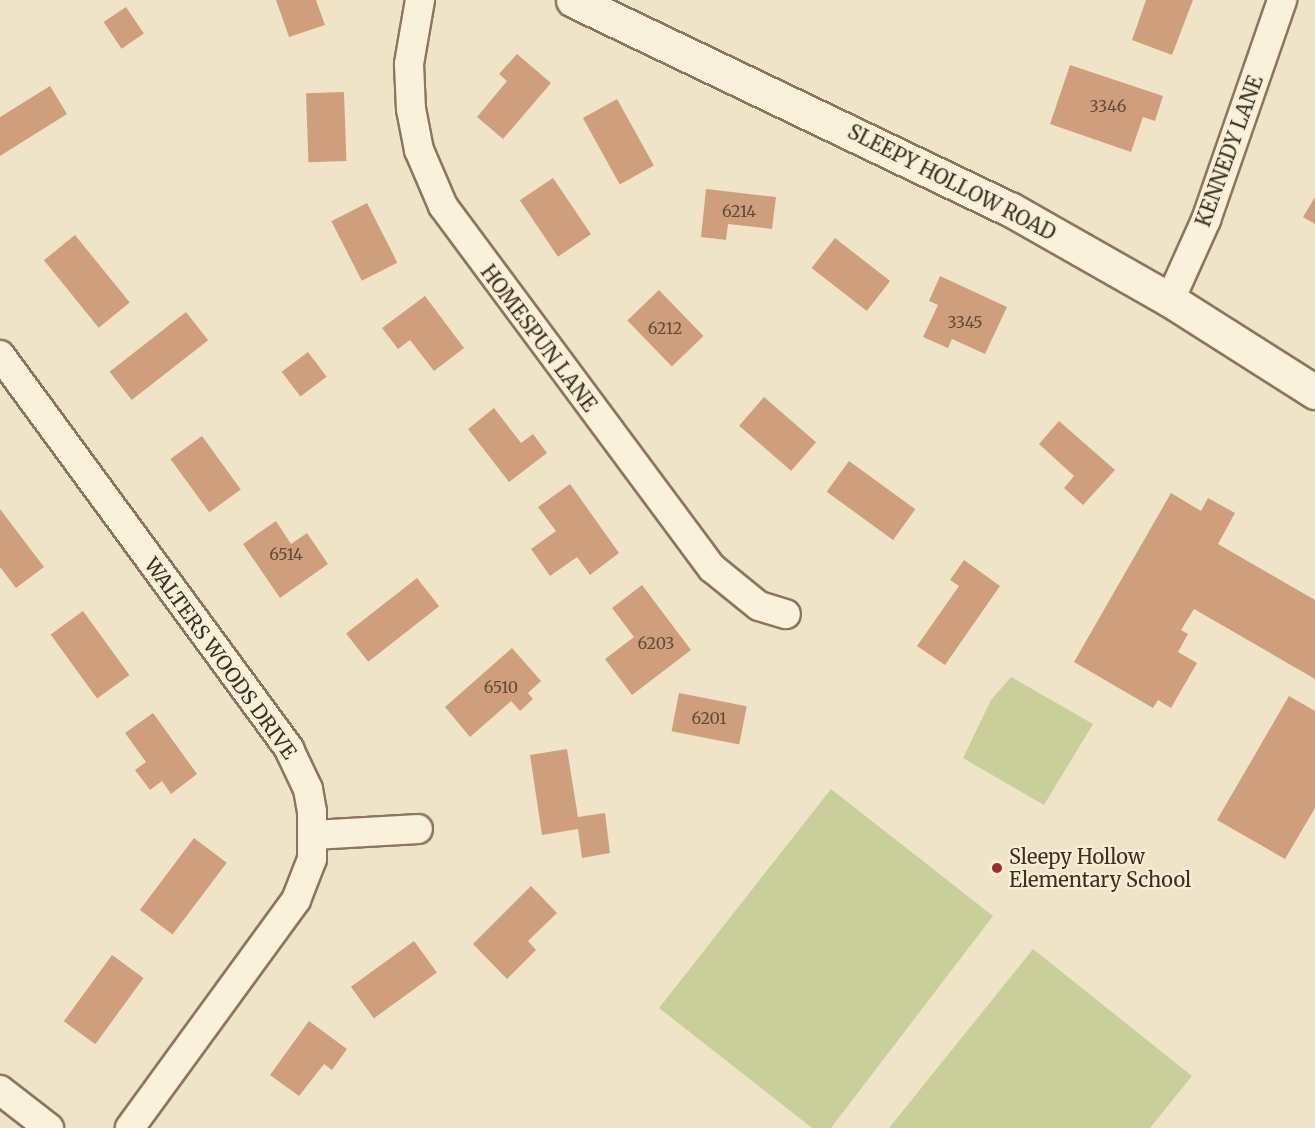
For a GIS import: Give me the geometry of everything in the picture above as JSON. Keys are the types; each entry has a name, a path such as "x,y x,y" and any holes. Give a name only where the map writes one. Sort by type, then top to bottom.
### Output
{"main road":[{"name":"SLEEPY HOLLOW ROAD","path":"573,0 1010,209 1170,300 1315,392"}],"street":[{"name":"HOMESPUN LANE","path":"420,0 409,64 411,109 419,150 443,206 712,568 759,606 786,614"},
{"name":"KENNEDY LANE","path":"1170,300 1206,220 1282,0"},
{"name":"WALTERS WOODS DRIVE","path":"0,355 289,750 308,789 314,835 308,874 296,900 130,1128"},
{"path":"314,835 418,829"},
{"path":"0,1090 49,1128"}],"green space":[{"path":"1011,677 1093,724 1044,805 963,758 991,700"},
{"path":"831,789 993,916 831,1128 812,1128 659,1008"},
{"path":"1033,949 1192,1076 1150,1128 889,1128"}],"building":[{"path":"276,0 316,0 325,25 289,37"},
{"path":"1146,0 1193,0 1172,55 1132,40"},
{"path":"126,7 144,34 122,49 104,22"},
{"path":"517,54 551,83 503,139 477,117 507,81 499,74"},
{"path":"1070,65 1163,96 1155,121 1143,117 1131,152 1050,124"},
{"path":"50,86 67,114 0,156 0,117"},
{"path":"344,92 346,161 308,162 306,93"},
{"path":"617,99 654,165 620,184 583,118"},
{"path":"553,178 591,234 558,257 520,200"},
{"path":"706,189 776,197 772,229 728,224 726,240 701,237"},
{"path":"1315,197 1315,224 1303,217"},
{"path":"367,203 397,263 362,281 331,221"},
{"path":"75,235 130,303 99,328 44,260"},
{"path":"835,238 890,281 867,311 812,268"},
{"path":"940,276 1007,307 985,354 952,339 948,348 923,337 938,305 929,301"},
{"path":"659,290 703,336 672,367 627,321"},
{"path":"425,296 464,348 434,371 410,340 398,349 382,328"},
{"path":"186,312 208,340 132,400 110,372"},
{"path":"308,352 327,377 300,397 282,372"},
{"path":"764,397 816,442 791,471 739,426"},
{"path":"494,408 521,443 533,434 547,453 509,482 468,429"},
{"path":"1059,421 1115,470 1083,505 1064,488 1074,476 1039,444"},
{"path":"202,436 241,489 209,512 170,459"},
{"path":"849,461 915,509 893,540 827,492"},
{"path":"570,484 619,553 590,575 577,557 550,576 531,549 556,531 538,507"},
{"path":"1171,493 1201,511 1208,498 1235,513 1218,544 1315,600 1315,679 1194,609 1181,630 1188,634 1178,652 1197,663 1171,708 1158,700 1153,708 1074,662"},
{"path":"0,509 44,567 16,588 0,567"},
{"path":"276,521 291,544 307,533 328,564 280,598 243,544"},
{"path":"964,560 1000,586 945,665 917,646 959,586 950,580"},
{"path":"417,578 439,606 368,662 346,633"},
{"path":"642,585 691,650 632,695 605,659 634,637 612,608"},
{"path":"83,611 129,675 97,698 51,635"},
{"path":"512,648 541,681 528,693 533,699 520,711 511,701 470,737 445,707"},
{"path":"679,693 747,706 739,744 672,731"},
{"path":"1289,696 1315,711 1315,808 1285,859 1217,820"},
{"path":"153,713 197,774 171,794 162,781 150,790 135,770 146,762 125,733"},
{"path":"567,749 578,817 605,813 610,853 582,858 578,829 542,835 530,755"},
{"path":"194,838 227,863 173,935 140,910"},
{"path":"531,886 557,913 528,941 536,950 507,979 473,944"},
{"path":"414,941 437,973 374,1018 351,987"},
{"path":"112,955 144,978 95,1044 64,1021"},
{"path":"309,1021 347,1049 332,1070 324,1064 299,1096 270,1075"}],"place":[{"name":"Sleepy Hollow Elementary School","path":"997,868"}]}
